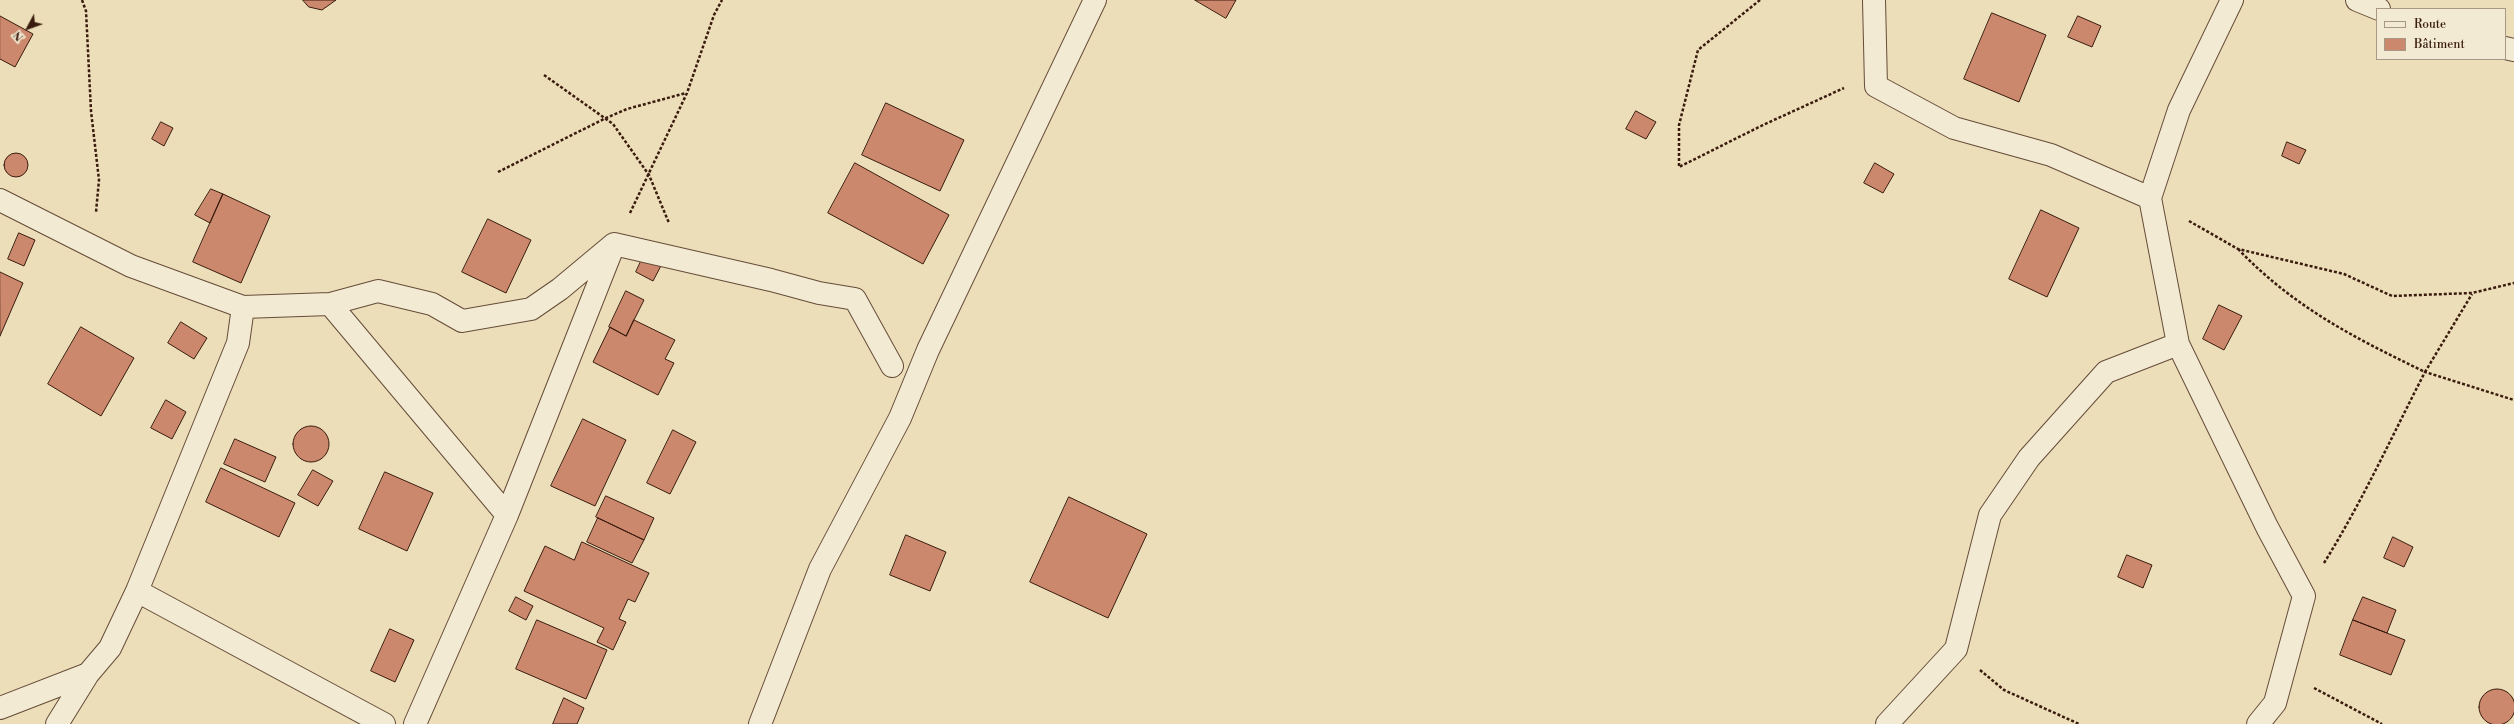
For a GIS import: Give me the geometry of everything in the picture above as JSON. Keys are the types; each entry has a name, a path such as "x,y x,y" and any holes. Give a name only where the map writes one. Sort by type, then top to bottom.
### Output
{"street":[{"path":"760,724 820,569 900,418 928,350 1095,0"},
{"path":"1874,0 1876,86 1954,128 2051,155 2150,198"},
{"path":"2232,0 2179,110 2150,198 2178,344 2267,527 2304,596 2275,703 2258,724"},
{"path":"2357,0 2377,8"},
{"path":"0,200 131,266 243,307 330,304 378,291 432,304 462,321 531,309 560,289 614,244"},
{"path":"614,244 819,293 855,299 892,366"},
{"path":"416,724 507,515 614,244"},
{"path":"330,304 507,515"},
{"path":"58,724 88,674 110,648 137,591 238,343 243,307"},
{"path":"1887,724 1956,649 1990,515 2029,458 2106,372 2178,344"},
{"path":"137,591 384,724"},
{"path":"0,708 88,674"}],"path":[{"path":"82,0 86,11 91,111 99,180 92,246"},
{"path":"614,244 649,175 687,93 714,15 722,0"},
{"path":"1760,0 1698,50 1679,125 1679,167 1763,125 1843,88 1876,86"},
{"path":"544,75 614,124 649,175 685,260"},
{"path":"498,172 627,109 687,93"},
{"path":"2150,198 2238,250 2266,279 2314,314 2370,345 2425,372 2514,400"},
{"path":"2238,250 2344,274 2392,296 2472,293 2514,283"},
{"path":"2304,596 2353,517 2379,460 2425,372 2472,293"},
{"path":"1956,649 2004,690 2079,724"},
{"path":"2284,672 2382,724"}],"building":[{"path":"303,0 336,0 322,10 309,7"},
{"path":"1195,0 1236,0 1226,18"},
{"path":"1992,13 2046,35 2019,102 1964,79"},
{"path":"0,16 33,34 15,67 0,59"},
{"path":"2078,16 2101,26 2092,47 2068,37"},
{"path":"886,103 964,140 940,191 862,155"},
{"path":"1636,111 1656,122 1646,139 1626,129"},
{"path":"161,122 173,128 164,146 152,139"},
{"path":"2287,142 2306,150 2299,164 2282,156"},
{"path":"16,153 24,157 28,165 24,173 16,177 8,173 4,165 8,157"},
{"path":"855,163 949,215 923,264 828,213"},
{"path":"1875,163 1894,174 1883,193 1864,183"},
{"path":"211,189 223,194 210,223 195,215"},
{"path":"223,194 270,216 241,283 193,262"},
{"path":"2041,210 2079,228 2047,297 2009,279"},
{"path":"488,219 531,240 506,293 462,272"},
{"path":"19,233 35,240 24,266 8,259"},
{"path":"645,253 663,262 653,281 636,272"},
{"path":"0,272 23,283 0,336"},
{"path":"626,291 644,300 626,336 609,327"},
{"path":"2219,305 2242,316 2224,350 2203,339"},
{"path":"634,320 675,340 665,359 674,363 658,395 593,362 610,327 626,336"},
{"path":"181,322 207,338 194,359 168,343"},
{"path":"81,327 134,358 101,416 48,384"},
{"path":"166,400 186,412 172,439 151,428"},
{"path":"583,419 626,440 595,506 551,486"},
{"path":"315,426 324,431 328,437 328,451 324,457 315,462 307,462 298,457 294,451 293,440 298,431 304,427"},
{"path":"673,430 696,442 670,494 647,483"},
{"path":"235,439 276,457 265,482 224,464"},
{"path":"221,468 295,503 279,537 206,502"},
{"path":"313,470 333,481 318,506 298,495"},
{"path":"385,472 433,493 407,551 359,529"},
{"path":"606,496 654,518 644,540 596,517"},
{"path":"1069,497 1147,534 1108,618 1030,582"},
{"path":"598,518 644,540 632,563 587,542"},
{"path":"906,535 946,552 930,591 890,575"},
{"path":"2393,537 2413,547 2404,567 2384,558"},
{"path":"582,542 649,573 635,602 628,599 619,619 626,622 613,650 597,642 604,628 524,591 545,546 574,560"},
{"path":"2127,555 2152,565 2143,588 2118,577"},
{"path":"516,597 533,606 526,620 509,611"},
{"path":"2363,597 2396,610 2387,633 2353,620"},
{"path":"537,620 607,650 586,699 516,669"},
{"path":"2353,620 2405,640 2391,675 2340,655"},
{"path":"390,629 414,640 395,682 371,671"},
{"path":"2501,689 2510,694 2514,700 2514,714 2510,720 2501,725 2493,725 2484,720 2480,714 2479,703 2484,694 2490,690"},
{"path":"564,698 584,708 577,724 553,724"}]}
